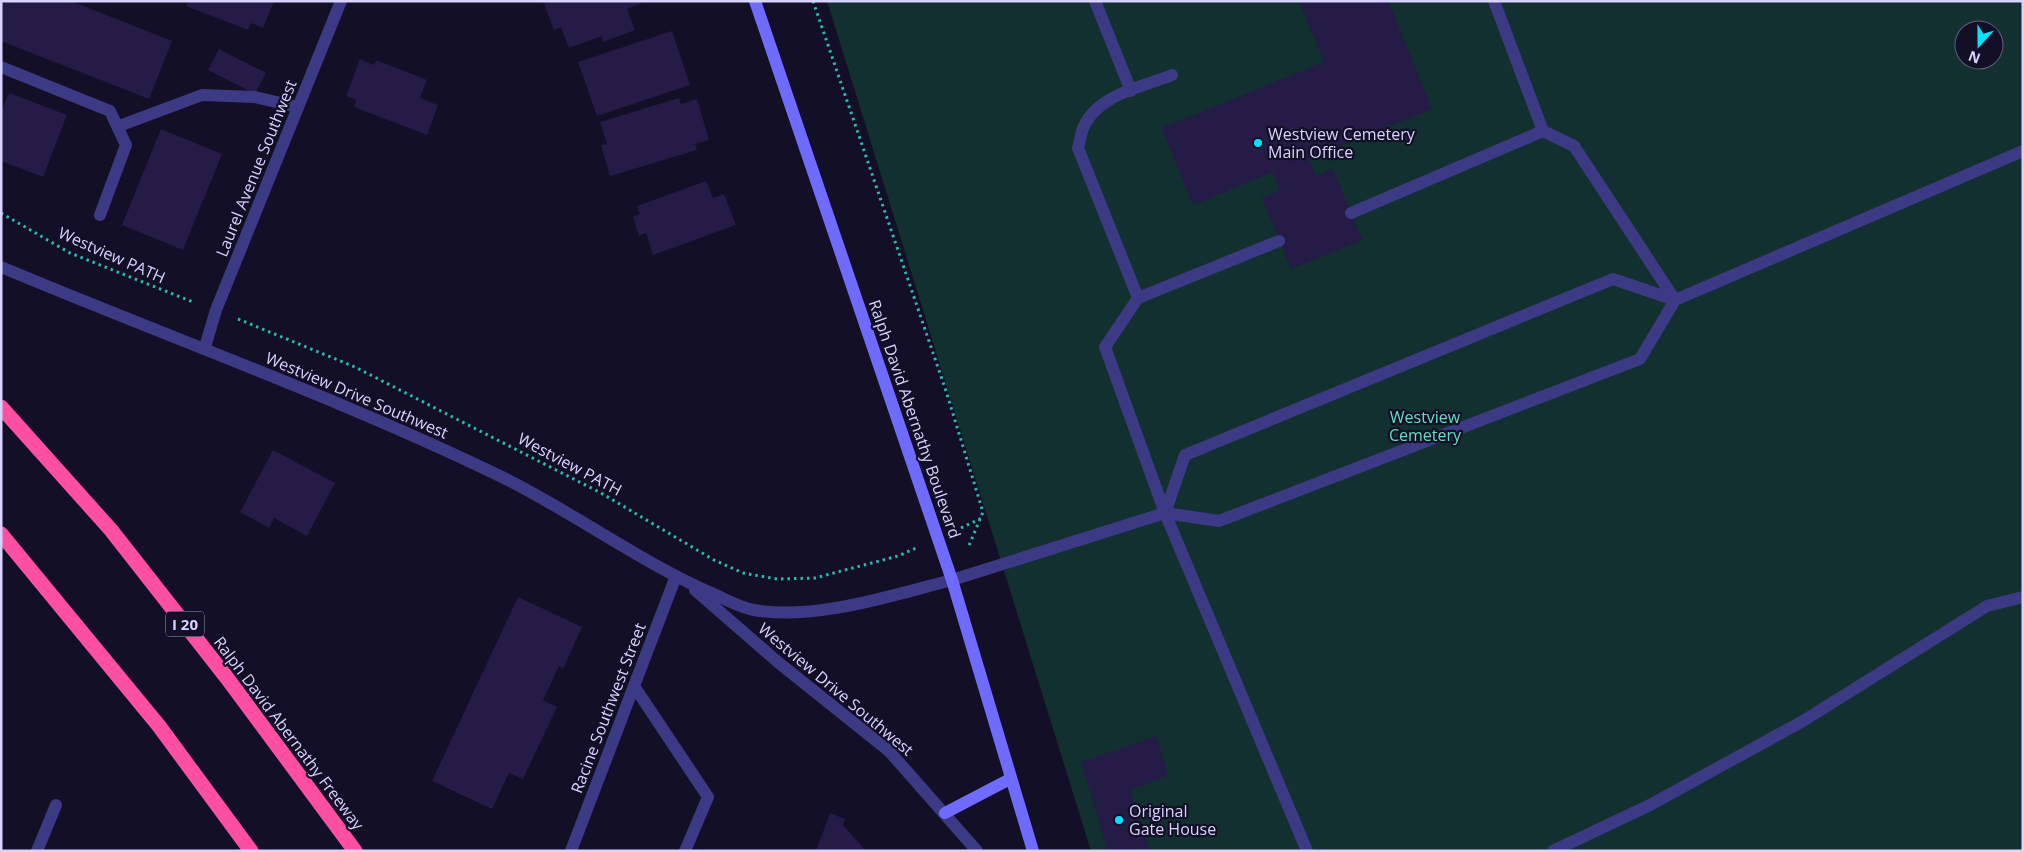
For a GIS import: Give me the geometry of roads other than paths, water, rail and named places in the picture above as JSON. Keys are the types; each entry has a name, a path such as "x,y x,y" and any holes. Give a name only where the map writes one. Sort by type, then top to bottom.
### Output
{"highway":[{"name":"Ralph David Abernathy Freeway","path":"1,407 112,530 227,678 354,851"},
{"path":"1,534 159,726 251,851"}],"main road":[{"name":"Ralph David Abernathy Boulevard","path":"755,1 952,580 1033,851"},
{"path":"945,813 1010,779"}],"street":[{"name":"Laurel Avenue Southwest","path":"205,347 216,310 341,1"},
{"path":"1095,1 1131,91"},
{"path":"1494,1 1543,131 1574,146 1674,300"},
{"path":"1,67 110,111 119,126 126,145 100,216"},
{"path":"1138,298 1078,148 1084,126 1100,106 1131,91 1172,75"},
{"path":"119,126 202,95 255,97 298,107"},
{"path":"1351,213 1543,131"},
{"path":"1165,513 1219,521 1640,359 1674,300 2023,151"},
{"path":"1279,241 1138,298 1105,347 1165,513 1307,851"},
{"name":"Westview Drive Southwest","path":"1,267 105,310 205,347 424,441 505,479 681,579 753,610 798,612 859,603 952,580 1165,513"},
{"path":"1165,513 1185,455 1613,279 1674,300"},
{"name":"Westview Drive Southwest","path":"681,579 779,663 889,751 978,851"},
{"name":"Racine Southwest Street","path":"571,851 634,686 681,579"},
{"path":"1553,851 1650,805 1803,721 1987,606 2023,597"},
{"path":"634,686 708,797 685,851"},
{"path":"37,851 56,805"}],"place":[{"name":"Westview Cemetery Main Office","path":"1258,143"},
{"name":"Original Gate House","path":"1119,820"}],"park label":[{"name":"Westview Cemetery","path":"1425,426"}]}
